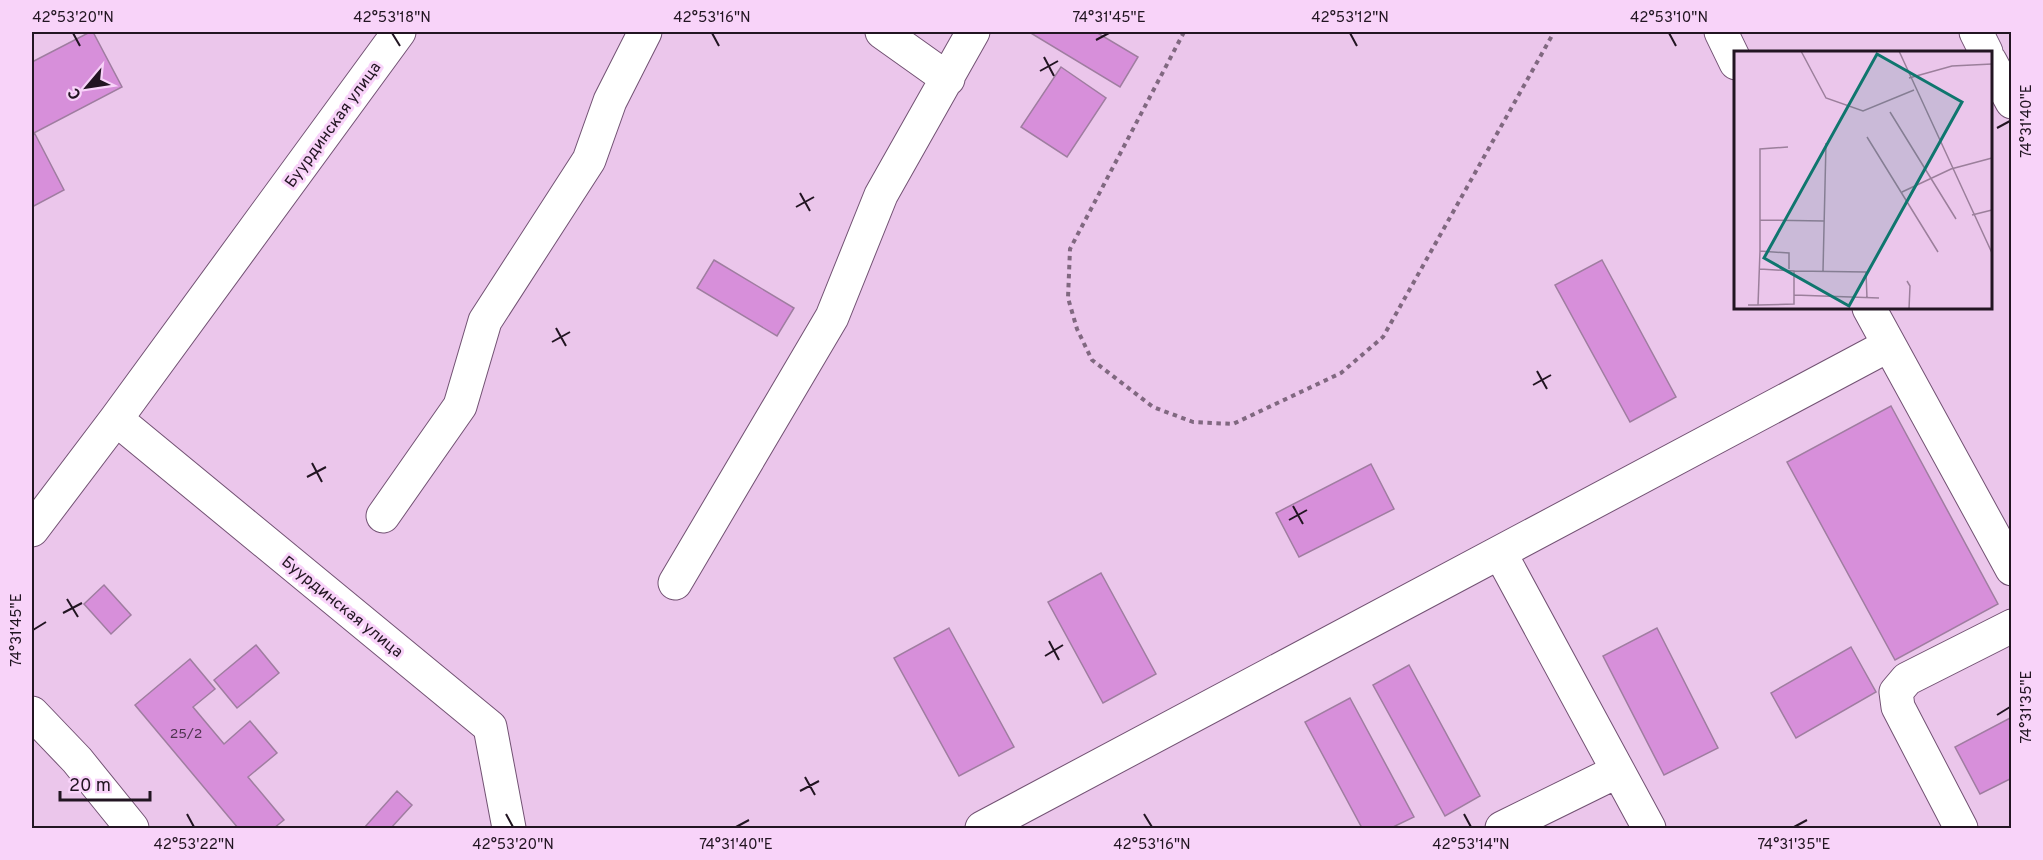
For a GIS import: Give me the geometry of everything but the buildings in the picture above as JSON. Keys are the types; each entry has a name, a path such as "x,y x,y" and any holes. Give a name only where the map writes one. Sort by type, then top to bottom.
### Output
{"street":[{"name":"Буурдинская улица","path":"36,513 116,419 399,32"},
{"path":"383,516 460,406 485,321 589,160 610,101 645,32"},
{"path":"882,32 948,79"},
{"path":"675,583 832,317 881,195 973,32"},
{"path":"1720,32 1734,59"},
{"path":"1976,32 1986,51"},
{"path":"1992,65 2012,102"},
{"path":"1870,309 2012,568"},
{"path":"982,828 1889,345"},
{"name":"Буурдинская улица","path":"116,419 490,727 509,828"},
{"path":"1500,553 1649,828"},
{"path":"1961,828 1898,707 1896,692 1907,679 2012,626"},
{"path":"32,713 77,760 132,828"},
{"path":"1502,828 1618,771"}],"path":[{"path":"1184,32 1070,249 1068,298 1077,329 1092,360 1153,407 1193,422 1233,424 1341,373 1383,337 1554,32"}]}
